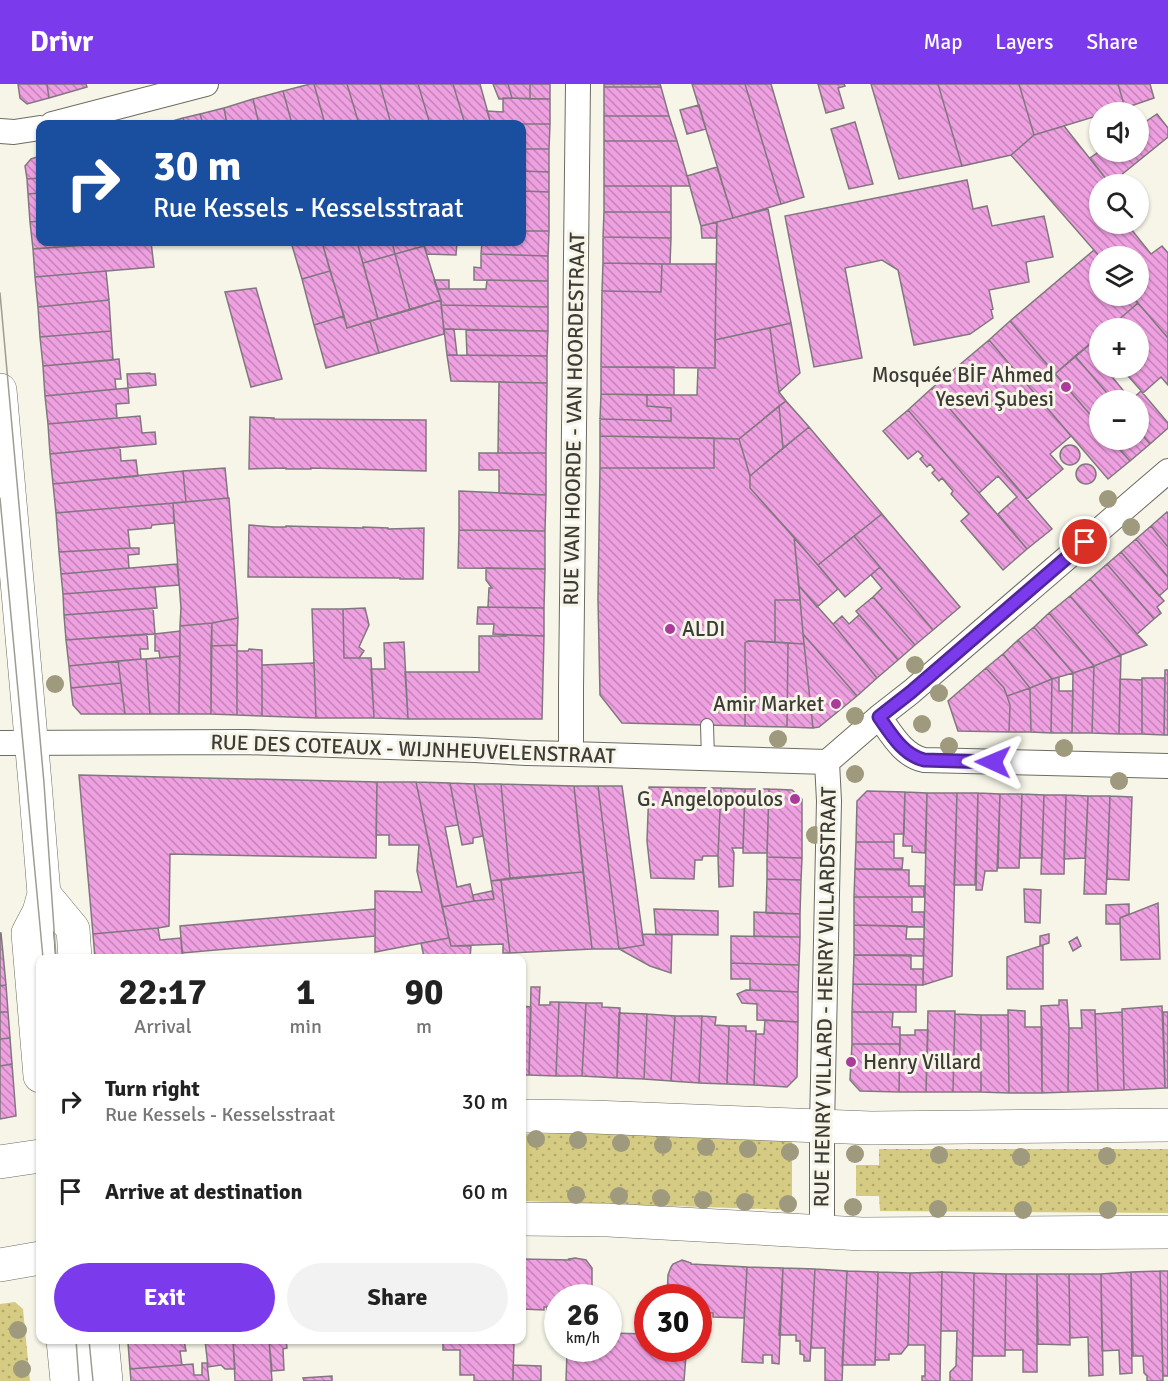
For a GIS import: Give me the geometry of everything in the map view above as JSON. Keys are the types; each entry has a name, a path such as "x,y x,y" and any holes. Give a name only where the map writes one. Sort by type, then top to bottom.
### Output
{"street":[{"path":"67,120 206,84"},
{"name":"RUE VAN HOORDE - VAN HOORDESTRAAT","path":"571,754 578,84"},
{"path":"0,131 14,132 36,129"},
{"path":"0,390 16,743 44,894 73,929 75,954"},
{"path":"827,762 1168,471"},
{"path":"879,717 907,753 917,759 1168,766"},
{"name":"RUE DES COTEAUX - WIJNHEUVELENSTRAAT","path":"16,743 245,742 827,762"},
{"name":"RUE HENRY VILLARD - HENRY VILLARDSTRAAT","path":"822,1232 829,801 827,762"},
{"path":"36,1028 28,933 39,912 44,894"},
{"path":"526,1116 871,1128 1168,1125"},
{"path":"0,1162 36,1157"},
{"path":"526,1219 608,1220 874,1234 1168,1232"},
{"path":"0,1265 36,1259"},
{"path":"63,1344 67,1381"},
{"path":"102,1344 106,1381"}],"lane":[{"path":"707,725 708,759"},
{"path":"44,894 50,954"},
{"path":"83,1344 86,1381"}],"shaded area":[{"path":"640,1132 792,1136 792,1210 526,1201 526,1134"},
{"path":"879,1149 1168,1149 1168,1213 880,1211 879,1196 856,1196 856,1165 879,1165"},
{"path":"15,1302 23,1309 30,1381 0,1381 0,1304"}],"building":[{"path":"18,84 47,84 49,98 27,104 20,98"},
{"path":"47,84 86,84 87,87 49,98"},
{"path":"314,84 324,120 291,120 283,91"},
{"path":"314,84 347,84 358,120 324,120"},
{"path":"347,84 380,84 390,120 358,120"},
{"path":"380,84 418,84 429,120 390,120"},
{"path":"418,84 453,84 464,120 429,120"},
{"path":"453,84 480,84 490,120 464,120"},
{"path":"493,84 508,84 512,98 499,99"},
{"path":"508,84 530,84 530,99 512,98"},
{"path":"530,84 550,84 550,99 530,99"},
{"path":"604,84 660,84 661,87 604,87"},
{"path":"692,84 745,84 781,204 733,218"},
{"path":"745,84 771,84 804,197 781,204"},
{"path":"818,84 844,84 845,86 838,88 844,108 826,113"},
{"path":"871,84 938,84 962,166 899,179"},
{"path":"938,84 1019,84 1034,135 1011,155 962,166"},
{"path":"1019,84 1118,84 1123,102 1089,102 1089,118 1034,135"},
{"path":"1118,84 1150,84 1154,98 1142,102 1123,102"},
{"path":"604,87 661,87 669,116 604,116"},
{"path":"283,91 291,120 258,120 253,99"},
{"path":"503,98 550,99 550,124 526,124 526,120 490,120 487,111 503,112"},
{"path":"253,99 258,120 226,120 224,108"},
{"path":"699,105 706,129 687,134 680,110"},
{"path":"224,108 226,120 202,120 200,114"},
{"path":"200,114 202,120 184,120 183,118"},
{"path":"1157,114 1168,128 1168,137 1149,152 1149,119"},
{"path":"604,116 669,116 677,141 604,141"},
{"path":"855,122 873,184 849,189 831,129"},
{"path":"526,124 550,124 549,149 526,149"},
{"path":"1064,126 1089,158 1089,162 1093,162 1102,174 1089,174 1089,234 1135,234 1145,246 1090,246 1011,155 1034,135"},
{"path":"604,141 677,141 690,186 604,186"},
{"path":"526,149 549,149 549,172 526,171"},
{"path":"36,157 36,178 27,179 25,166"},
{"path":"1093,162 1137,162 1122,174 1102,174"},
{"path":"717,167 733,218 701,226 687,176"},
{"path":"526,171 549,172 549,192 526,191"},
{"path":"36,178 36,193 28,194 27,179"},
{"path":"967,180 973,209 987,206 992,226 1044,216 1053,257 1026,262 1029,282 989,290 993,318 970,334 914,345 898,270 882,260 845,268 862,358 814,367 785,216"},
{"path":"604,186 671,186 671,212 604,212"},
{"path":"526,191 549,192 549,231 526,231"},
{"path":"36,193 36,221 30,222 28,194"},
{"path":"768,209 791,323 715,340 717,222"},
{"path":"604,212 671,212 671,238 603,237"},
{"path":"36,221 36,246 73,246 33,249 30,222"},
{"path":"717,222 716,238 702,238 701,226"},
{"path":"526,231 549,231 548,256 481,254 482,246 526,246"},
{"path":"603,237 671,238 670,264 603,263"},
{"path":"72,246 151,246 154,267 35,277 33,249"},
{"path":"292,246 323,246 330,271 302,279"},
{"path":"323,246 358,246 378,319 347,328"},
{"path":"358,246 393,246 395,254 363,263"},
{"path":"393,246 424,246 395,254"},
{"path":"424,246 457,246 456,255 427,254"},
{"path":"424,246 441,300 410,310 395,254"},
{"path":"1162,246 1168,253 1168,338 1141,306 1149,306 1149,252 1151,254"},
{"path":"395,254 410,310 378,319 363,263"},
{"path":"481,254 548,256 548,281 474,280 474,267 481,268"},
{"path":"1089,254 1089,306 1135,306 1121,318 1089,318 1089,345 1055,374 1010,321"},
{"path":"603,263 662,264 661,292 602,291"},
{"path":"662,264 716,264 715,368 601,367 602,291 661,292"},
{"path":"106,271 109,300 38,307 35,277"},
{"path":"330,271 344,316 314,325 302,279"},
{"path":"434,280 449,280 449,289 437,289"},
{"path":"487,280 548,281 548,307 441,305 437,289 486,289"},
{"path":"256,288 282,379 251,387 225,292"},
{"path":"109,300 111,331 40,337 38,307"},
{"path":"441,300 444,334 379,353 370,321"},
{"path":"441,305 548,307 548,331 444,329"},
{"path":"1135,306 1141,306 1168,338 1168,385 1161,377 1146,390 1140,390 1130,378 1149,378 1149,318 1121,318"},
{"path":"344,316 347,328 370,321 379,353 326,368 314,325"},
{"name":"Mosquée BİF Ahmed Yesevi Şubesi","path":"1010,321 1089,413 1089,450 1120,450 1130,461 1108,479 989,340"},
{"path":"791,323 800,373 779,392 770,328"},
{"path":"770,328 779,392 786,401 739,439 600,436 600,419 671,421 671,408 647,406 647,395 697,395 698,368 715,368 715,340"},
{"path":"444,329 454,329 457,355 447,355"},
{"path":"466,330 548,331 547,356 467,355"},
{"path":"111,331 113,360 43,366 40,337"},
{"path":"989,340 1071,436 1050,454 1063,469 1027,499 932,388"},
{"path":"1089,345 1089,372 1075,356"},
{"path":"447,355 547,356 547,383 451,381"},
{"path":"1075,356 1089,372 1089,378 1094,378 1104,390 1089,390 1089,413 1055,374"},
{"path":"119,359 121,379 115,379 116,389 45,396 43,366"},
{"path":"601,367 674,367 674,395 601,394"},
{"path":"127,374 155,374 156,385 128,388"},
{"path":"1094,378 1113,378 1123,390 1104,390"},
{"path":"499,382 547,383 546,453 498,453"},
{"path":"128,388 129,403 116,404 117,418 48,424 45,396"},
{"path":"932,388 1052,529 1027,549 998,514 1017,497 998,476 979,493 908,410"},
{"path":"601,394 647,395 647,406 671,408 671,421 600,419"},
{"path":"1149,400 1168,423 1168,428 1150,444"},
{"path":"786,401 809,427 783,448 779,406"},
{"path":"779,406 783,448 750,476 739,439"},
{"path":"908,410 1027,549 1003,570 961,521 969,514 951,494 953,491 942,478 939,481 932,473 935,470 930,464 927,467 920,459 923,456 918,451 908,459 883,431"},
{"path":"140,416 142,433 155,432 156,444 50,454 48,424"},
{"path":"250,417 426,420 426,471 249,469"},
{"path":"809,427 882,514 818,565 750,488 750,476"},
{"path":"600,436 714,438 714,468 600,468"},
{"path":"714,438 739,439 750,476 750,488 794,537 800,600 775,600 775,642 748,641 745,643 745,726 622,723 600,695 598,599 600,468 714,468"},
{"path":"1066,445 1074,445 1080,451 1080,459 1074,465 1066,465 1060,459 1060,451"},
{"path":"120,447 121,461 136,460 138,476 53,484 50,454"},
{"path":"1120,450 1143,450 1130,461"},
{"path":"479,453 546,453 546,495 499,493 499,470 479,470"},
{"path":"1086,464 1093,467 1096,474 1093,481 1086,484 1079,481 1076,474 1079,467"},
{"path":"225,468 228,498 186,502 183,471"},
{"path":"183,471 186,502 56,513 53,484"},
{"path":"459,491 546,495 545,531 459,530"},
{"path":"229,498 238,618 180,626 181,608 173,503"},
{"path":"173,503 174,523 128,530 130,548 59,552 56,513"},
{"path":"1167,512 1168,514 1168,547 1151,526"},
{"path":"882,514 960,607 933,630 854,536"},
{"path":"249,525 424,528 423,579 248,577"},
{"path":"1151,526 1168,547 1168,577 1136,539"},
{"path":"459,530 545,531 545,569 458,568"},
{"path":"854,536 880,567 845,597 818,565"},
{"path":"794,537 838,589 817,607 799,586"},
{"path":"1136,539 1168,577 1168,588 1159,596 1121,552"},
{"path":"139,548 139,554 128,555 129,568 61,574 59,552"},
{"path":"1121,552 1164,601 1157,607 1161,613 1154,619 1107,564"},
{"path":"177,564 179,585 63,594 61,574"},
{"path":"1107,564 1154,619 1137,634 1090,579"},
{"path":"880,567 933,630 915,645 873,597 882,588 871,575"},
{"path":"486,568 545,569 544,608 488,607 489,588 492,588 486,580"},
{"path":"1090,579 1147,645 1121,655 1070,596"},
{"path":"799,586 877,678 857,696 803,634"},
{"path":"155,587 157,608 64,615 63,594"},
{"path":"1070,596 1121,655 1094,666 1049,613"},
{"path":"873,597 915,645 898,660 856,611"},
{"path":"775,600 800,600 804,644 775,642"},
{"path":"478,607 544,608 544,636 493,634 494,624 477,624"},
{"path":"153,608 155,634 66,640 64,615"},
{"path":"365,608 369,625 359,647 364,651 359,658 344,658 343,609"},
{"path":"312,609 343,609 344,658 371,658 374,718 316,718"},
{"path":"1049,613 1094,666 1073,673 1034,627"},
{"path":"859,615 898,660 877,678 833,624 842,616 849,624"},
{"path":"238,618 237,645 211,646 212,623"},
{"path":"212,623 211,714 179,714 180,626"},
{"path":"1034,627 1073,673 1052,679 1018,640"},
{"path":"180,631 180,656 160,658 159,651 155,651 155,634"},
{"path":"147,634 148,649 140,649 141,659 69,666 66,640"},
{"path":"803,634 857,696 819,727 813,728"},
{"path":"479,636 544,636 542,719 408,719 405,672 479,672"},
{"path":"1018,640 1052,679 1030,688 1003,654"},
{"path":"748,641 788,643 787,727 745,726 745,643"},
{"path":"404,642 408,719 374,718 371,669 385,669 384,643"},
{"path":"788,643 804,644 813,728 787,727"},
{"path":"237,645 237,715 211,714 211,646"},
{"path":"249,649 262,650 262,716 237,715 237,651 248,651"},
{"path":"1003,654 1030,688 1007,696 1004,688 986,668"},
{"path":"1121,655 1119,734 1092,733 1094,666"},
{"path":"180,656 179,714 150,714 146,659"},
{"path":"146,659 150,714 125,714 118,661"},
{"path":"118,661 121,683 71,688 69,666"},
{"path":"314,663 316,718 262,716 262,665"},
{"path":"1094,666 1092,733 1072,733 1073,673"},
{"path":"986,668 1004,688 1007,696 1010,705 1009,732 958,731 948,701"},
{"path":"1165,670 1168,670 1168,735 1164,735"},
{"path":"1059,677 1059,691 1073,691 1072,733 1051,733 1052,679"},
{"path":"1142,678 1165,678 1164,735 1142,734"},
{"path":"1052,679 1051,733 1031,732 1030,688"},
{"path":"1120,679 1142,680 1142,734 1119,734"},
{"path":"121,683 125,714 81,714 73,705 71,688"},
{"path":"1030,688 1031,732 1009,732 1010,705 1007,696"},
{"path":"79,775 377,782 376,858 170,854 169,926 93,934"},
{"path":"377,782 416,782 449,938 375,952 375,891 422,892 417,871 419,845 389,845 389,835 376,835"},
{"path":"416,782 450,783 458,825 445,827 457,887 470,884 474,901 442,907"},
{"path":"450,783 474,784 483,836 473,838 473,843 462,845"},
{"path":"474,784 501,784 510,878 491,881"},
{"path":"501,784 574,786 583,872 510,878"},
{"path":"574,786 598,786 619,949 592,949"},
{"path":"598,786 622,786 644,945 619,949"},
{"path":"649,787 721,788 718,856 703,856 702,860 695,860 694,879 651,878 647,841"},
{"path":"721,788 745,789 743,848 732,848 734,853 733,886 719,887 718,856"},
{"path":"745,789 769,789 767,853 743,853"},
{"path":"769,789 792,790 802,799 802,858 767,857"},
{"path":"867,791 905,792 904,834 894,834 894,842 856,842 857,801"},
{"path":"905,792 927,793 925,853 912,852 912,846 903,846"},
{"path":"927,793 957,793 952,976 923,985"},
{"path":"957,793 978,793 975,885 954,885"},
{"path":"978,793 1000,794 997,871 985,871 982,890 976,890"},
{"path":"1000,794 1022,794 1019,868 998,868"},
{"path":"1022,794 1044,795 1042,858 1020,858"},
{"path":"1044,795 1066,795 1064,874 1041,874"},
{"path":"1066,795 1088,796 1085,858 1064,859"},
{"path":"1088,796 1110,796 1106,894 1084,894"},
{"path":"1110,796 1132,797 1129,880 1107,879"},
{"path":"856,842 894,842 894,858 903,858 902,869 855,869"},
{"path":"767,857 802,858 801,880 767,879"},
{"path":"855,869 909,870 909,886 924,886 924,897 854,897"},
{"path":"583,872 592,949 510,953 501,880"},
{"path":"767,879 801,880 800,914 766,913"},
{"path":"501,880 510,953 503,953 503,944 451,946 442,907 494,899 491,881"},
{"path":"1024,889 1041,890 1040,923 1025,922"},
{"path":"492,891 494,899 474,901 473,895"},
{"path":"854,897 912,897 912,912 924,912 924,927 854,925"},
{"path":"1158,903 1160,959 1121,960 1120,918"},
{"path":"1129,904 1129,914 1120,918 1120,924 1106,924 1106,905"},
{"path":"375,909 375,936 182,953 180,926"},
{"path":"654,909 718,911 718,935 656,934"},
{"path":"754,912 800,914 800,937 754,936"},
{"path":"854,925 907,926 906,939 924,939 923,956 854,955"},
{"path":"158,928 160,940 181,938 183,954 95,954 93,934"},
{"path":"0,933 6,985 0,986"},
{"path":"642,934 672,935 671,973 650,966 619,949 644,945"},
{"path":"1049,934 1049,943 1040,946 1040,936"},
{"path":"731,936 800,937 799,965 731,963"},
{"path":"1077,937 1081,946 1073,951 1069,942"},
{"path":"449,938 451,946 471,946 470,954 423,954 421,943"},
{"path":"1043,945 1043,989 1007,989 1007,957"},
{"path":"854,955 911,955 911,969 923,969 923,985 853,984"},
{"path":"731,963 799,965 798,992 750,990 750,979 731,979"},
{"path":"853,984 916,985 916,1012 852,1012"},
{"path":"6,985 8,1012 0,1012 0,986"},
{"path":"531,987 540,987 539,1005 559,1002 556,1076 529,1075"},
{"path":"746,990 798,992 798,1022 757,1020 757,1004 742,1003 737,994"},
{"path":"1059,1000 1067,1000 1068,1092 1042,1093 1041,1006 1059,1005"},
{"path":"559,1002 586,1003 582,1076 556,1076"},
{"path":"586,1003 602,1003 602,1007 620,1008 617,1078 582,1076"},
{"path":"526,1006 531,1007 529,1075 526,1075"},
{"path":"1162,1006 1165,1088 1124,1090 1122,1009"},
{"path":"1008,1010 1025,1011 1025,1027 1042,1027 1042,1093 1009,1093"},
{"path":"1081,1010 1095,1010 1098,1091 1068,1092 1069,1028 1082,1028"},
{"path":"928,1011 955,1011 953,1092 926,1092"},
{"path":"0,1012 8,1012 10,1038 0,1039"},
{"path":"852,1012 893,1012 892,1027 900,1027 900,1044 852,1044"},
{"path":"1122,1012 1124,1090 1098,1091 1095,1014"},
{"path":"1163,1012 1168,1012 1168,1088 1165,1088"},
{"path":"619,1013 647,1014 644,1079 617,1078"},
{"path":"647,1014 675,1016 671,1081 644,1079"},
{"path":"955,1014 981,1015 981,1092 953,1092"},
{"path":"981,1015 1008,1015 1009,1093 981,1092"},
{"path":"675,1016 702,1016 699,1083 671,1081"},
{"path":"702,1016 716,1017 715,1025 729,1026 727,1084 699,1083"},
{"path":"765,1020 798,1022 797,1077 787,1087 754,1085 756,1034 764,1034"},
{"path":"729,1026 746,1026 746,1031 756,1031 754,1085 727,1084"},
{"path":"915,1030 928,1030 926,1092 899,1092 900,1035 915,1035"},
{"path":"10,1038 12,1064 0,1066 0,1039"},
{"path":"852,1044 900,1044 899,1092 860,1091 850,1080"},
{"path":"12,1064 16,1116 0,1119 0,1066"},
{"path":"575,1258 586,1260 592,1268 592,1284 544,1284 544,1310 526,1309 526,1259 570,1260"},
{"path":"682,1260 691,1264 747,1267 744,1318 713,1317 712,1284 668,1284 668,1275 673,1264"},
{"path":"747,1267 783,1268 779,1364 772,1363 772,1355 763,1355 763,1363 742,1362"},
{"path":"783,1268 815,1269 810,1361 804,1361 804,1355 800,1354 800,1341 796,1341 796,1335 779,1335"},
{"path":"815,1269 847,1271 842,1381 825,1381 825,1348 811,1348"},
{"path":"847,1271 878,1272 875,1365 842,1365"},
{"path":"1160,1271 1168,1271 1168,1376 1163,1376"},
{"path":"1160,1271 1163,1381 1147,1381 1143,1356 1133,1356 1131,1272"},
{"path":"878,1272 910,1273 908,1345 901,1354 889,1354 889,1360 875,1360"},
{"path":"942,1272 974,1273 972,1381 950,1381 950,1372 956,1366 957,1331 941,1331"},
{"path":"942,1272 940,1381 922,1381 922,1376 925,1376 925,1345 908,1345 910,1273"},
{"path":"1131,1272 1132,1373 1120,1374 1119,1350 1102,1351 1101,1274"},
{"path":"974,1273 1006,1274 1005,1356 973,1356"},
{"path":"1006,1274 1037,1274 1037,1372 1023,1372 1023,1350 1005,1350"},
{"path":"1037,1274 1069,1274 1070,1345 1038,1344"},
{"path":"1069,1274 1101,1274 1103,1375 1089,1376 1088,1337 1070,1338"},
{"path":"622,1333 634,1334 634,1362 685,1362 684,1381 566,1381 567,1362 622,1362"},
{"path":"128,1344 185,1344 186,1351 180,1351 182,1365 130,1369"},
{"path":"205,1344 233,1344 235,1369 225,1369 221,1365 208,1367"},
{"path":"233,1344 269,1344 272,1381 235,1381"},
{"path":"269,1344 286,1344 287,1348 283,1349 284,1370 272,1371"},
{"path":"443,1344 514,1344 513,1381 474,1381 474,1375 460,1375 460,1350 443,1350"},
{"path":"202,1363 207,1363 209,1381 131,1381 130,1369 193,1364 194,1375 202,1375"},
{"path":"513,1365 541,1366 541,1381 513,1381"},
{"path":"332,1376 332,1381 304,1381 303,1378"}],"tram line":[{"path":"0,293 44,783 56,954"},
{"path":"0,498 43,954"},
{"path":"76,1344 79,1381"},
{"path":"89,1344 93,1381"}],"place":[{"name":"Mosquée BİF Ahmed Yesevi Şubesi","path":"1066,387"},
{"name":"ALDI","path":"670,629"},
{"name":"Amir Market","path":"836,704"},
{"name":"G. Angelopoulos","path":"795,799"},
{"name":"Henry Villard","path":"851,1062"}],"route":[{"path":"993,762 917,759 907,753 879,717 1085,542"}]}
